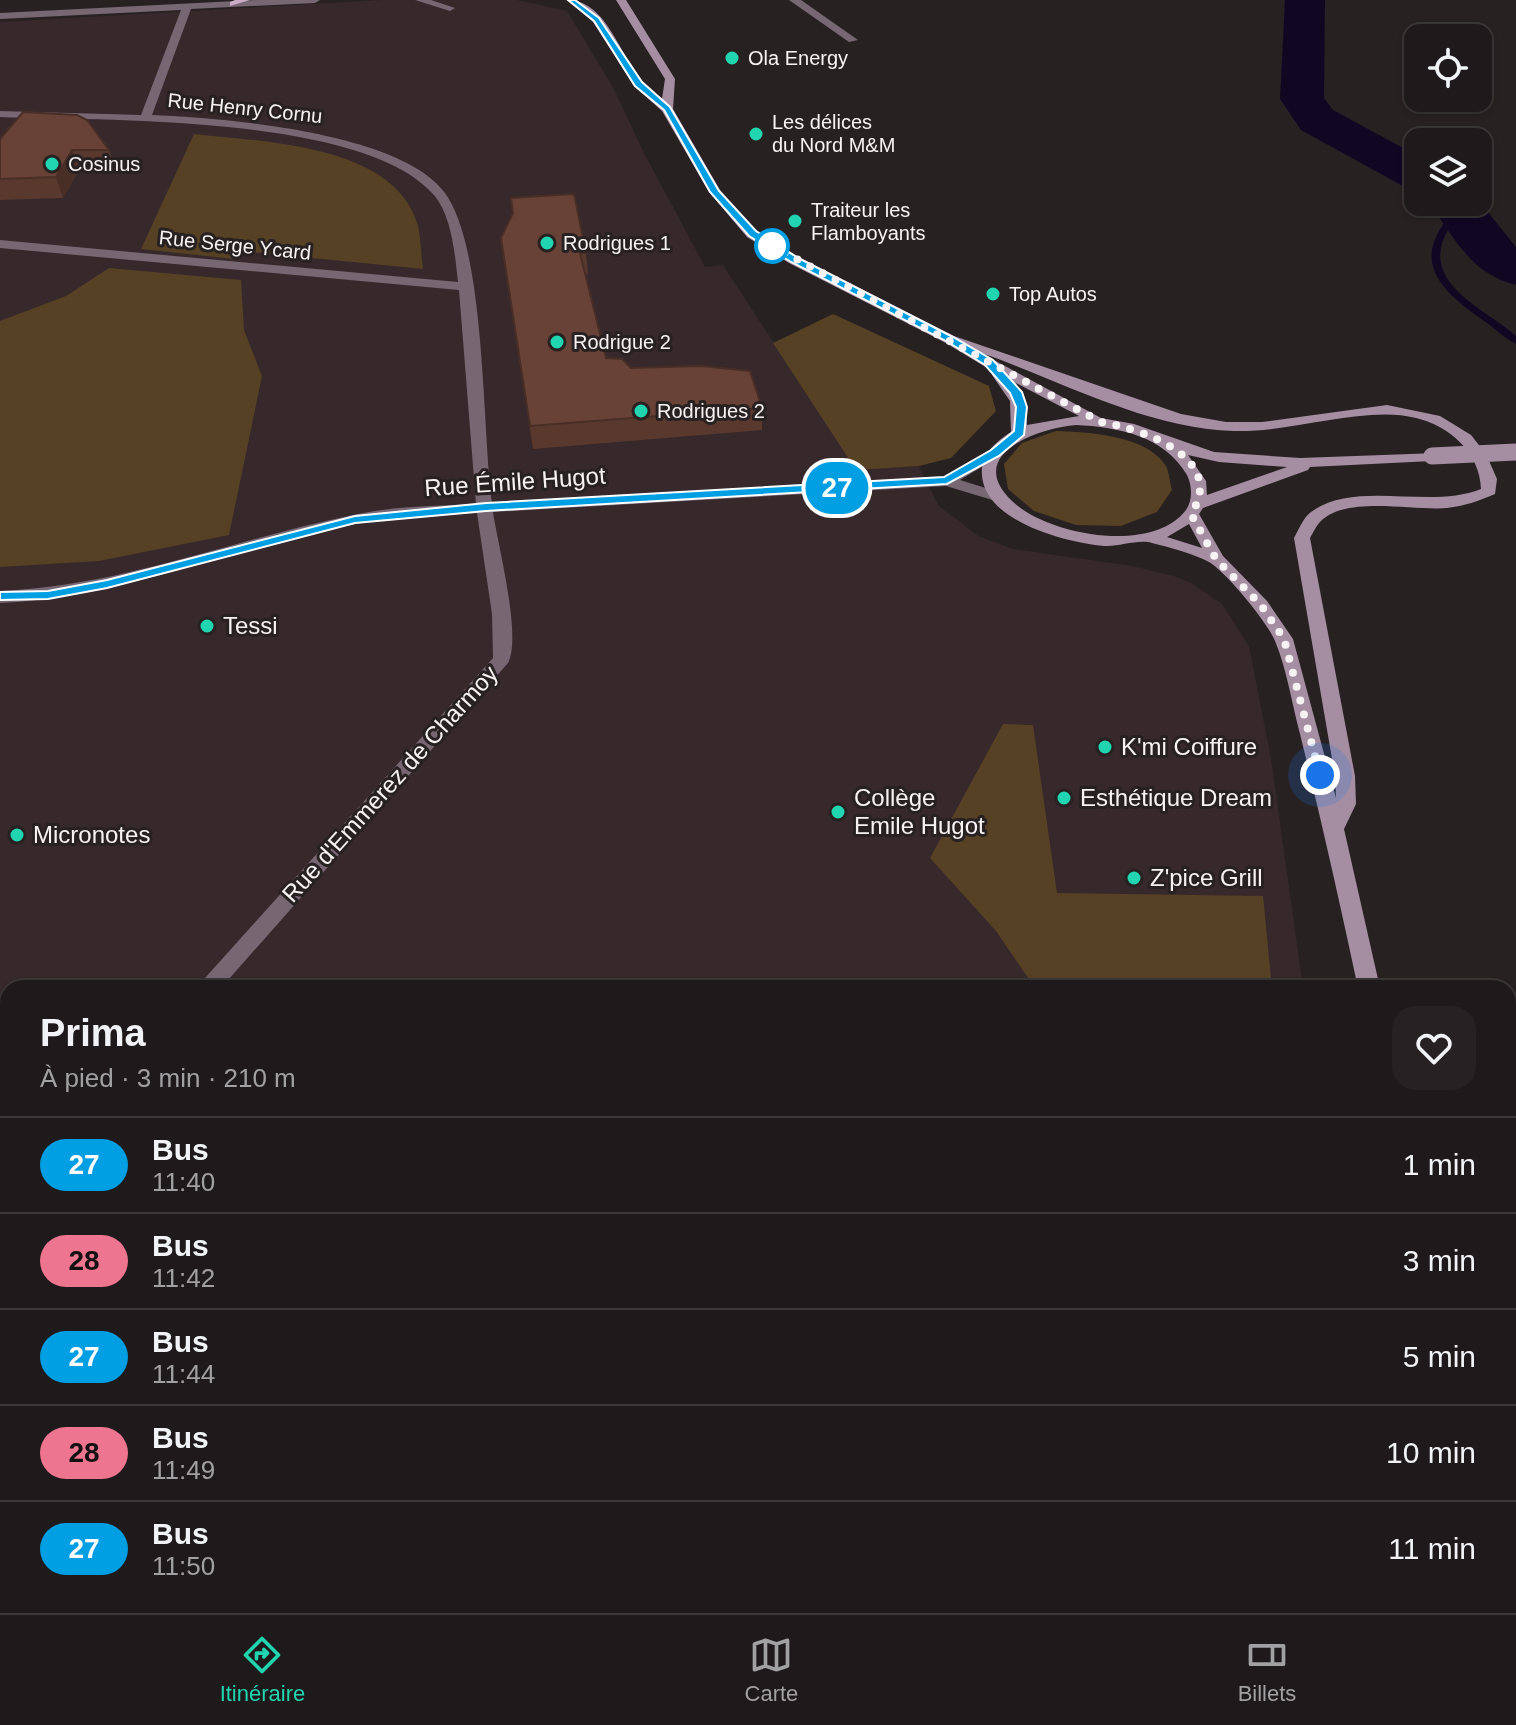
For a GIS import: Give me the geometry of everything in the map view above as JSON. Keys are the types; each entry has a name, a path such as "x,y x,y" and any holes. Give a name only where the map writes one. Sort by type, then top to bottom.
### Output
{"main road":[{"path":"233,4 245,0"},
{"path":"572,0 597,20 638,84 667,109 715,192 752,234 842,286 949,339 1101,422"},
{"path":"621,0 670,79 667,109"},
{"path":"949,339 1018,358 1144,411 1214,425 1263,427 1370,409 1404,410 1436,419 1468,439 1491,477 1489,491 1474,500 1454,504 1350,503 1332,507 1313,519 1302,538 1345,776 1346,804 1334,829"},
{"path":"989,363 1016,392 1022,407 1019,433"},
{"path":"1318,463 1194,509 1173,527 1149,536 1116,541 1080,538 1047,529 1018,515 999,497 991,482 990,467 995,453 1019,433 1057,422 1101,422 1124,426 1213,457 1318,463 1516,452"},
{"path":"1166,443 1184,456 1196,472 1201,488 1194,509 1216,559 1261,605 1284,639 1334,829 1367,980"},
{"path":"1149,536 1216,559"}],"street":[{"path":"0,16 315,0"},
{"path":"420,0 450,8"},
{"path":"794,0 853,40"},
{"path":"145,120 187,7"},
{"name":"Rue Henry Cornu","path":"0,114 294,131 348,142 404,166 440,194 453,226 467,287 480,474 486,507"},
{"name":"Rue Serge Ycard","path":"0,244 467,287"},
{"name":"Rue Émile Hugot","path":"947,481 995,453"},
{"name":"Rue Émile Hugot","path":"0,597 48,595 107,584 355,519 486,507 947,481 999,497"},
{"name":"Rue d'Emmerez de Charmoy","path":"214,980 502,659 505,629 486,507"}],"shaded area":[{"path":"381,0 517,0 567,11 615,91 705,267 723,265 856,469 919,466 938,505 978,536 1013,549 1133,566 1174,576 1191,583 1222,604 1249,646 1271,759 1302,980 0,980 0,22"},
{"path":"194,134 255,140 324,152 356,163 383,178 405,199 418,226 423,269 242,251 234,259 141,249"},
{"path":"109,268 241,280 244,330 262,376 229,535 99,561 0,567 0,321 66,296"},
{"path":"833,314 989,386 996,411 951,458 919,466 856,470 773,343"},
{"path":"1056,431 1116,437 1145,448 1166,466 1172,490 1157,512 1121,526 1076,525 1034,511 1008,489 1004,464 1022,443"},
{"path":"1003,724 1033,725 1057,893 1263,896 1271,980 1030,980 996,931 930,858"}],"building":[{"path":"23,112 77,115 87,120 109,150 72,150 56,177 0,179 0,139"},
{"path":"574,194 586,253 580,253 606,358 622,359 631,368 701,366 750,371 762,408 530,426 501,238 513,213 511,198"}],"waterway":[{"path":"1305,0 1302,99 1317,120 1404,167"},
{"path":"1454,216 1437,245 1436,262 1441,276 1462,300 1516,341"},
{"path":"1464,216 1495,257 1516,269"}],"bus line":[{"name":"27","path":"0,597 48,595 107,584 355,519 412,512 947,481 995,453 1019,433 1022,407 1016,392 989,363 949,339 794,260 752,234 715,192 667,109 638,84 597,20 572,0"}],"place":[{"name":"Ola Energy","path":"732,58"},
{"name":"Les délices du Nord M&M","path":"756,134"},
{"name":"Cosinus","path":"52,164"},
{"name":"Traiteur les Flamboyants","path":"795,221"},
{"name":"Rodrigues 1","path":"547,243"},
{"name":"Top Autos","path":"993,294"},
{"name":"Rodrigue 2","path":"557,342"},
{"name":"Rodrigues 2","path":"641,411"},
{"name":"Tessi","path":"207,626"},
{"name":"K'mi Coiffure","path":"1105,747"},
{"name":"Esthétique Dream","path":"1064,798"},
{"name":"Collège Emile Hugot","path":"838,812"},
{"name":"Micronotes","path":"17,835"},
{"name":"Z'pice Grill","path":"1134,878"}],"route":[{"path":"772,246 1101,422 1146,433 1184,456 1196,472 1201,488 1198,504 1191,514 1216,559 1261,605 1284,639 1320,775"}]}
